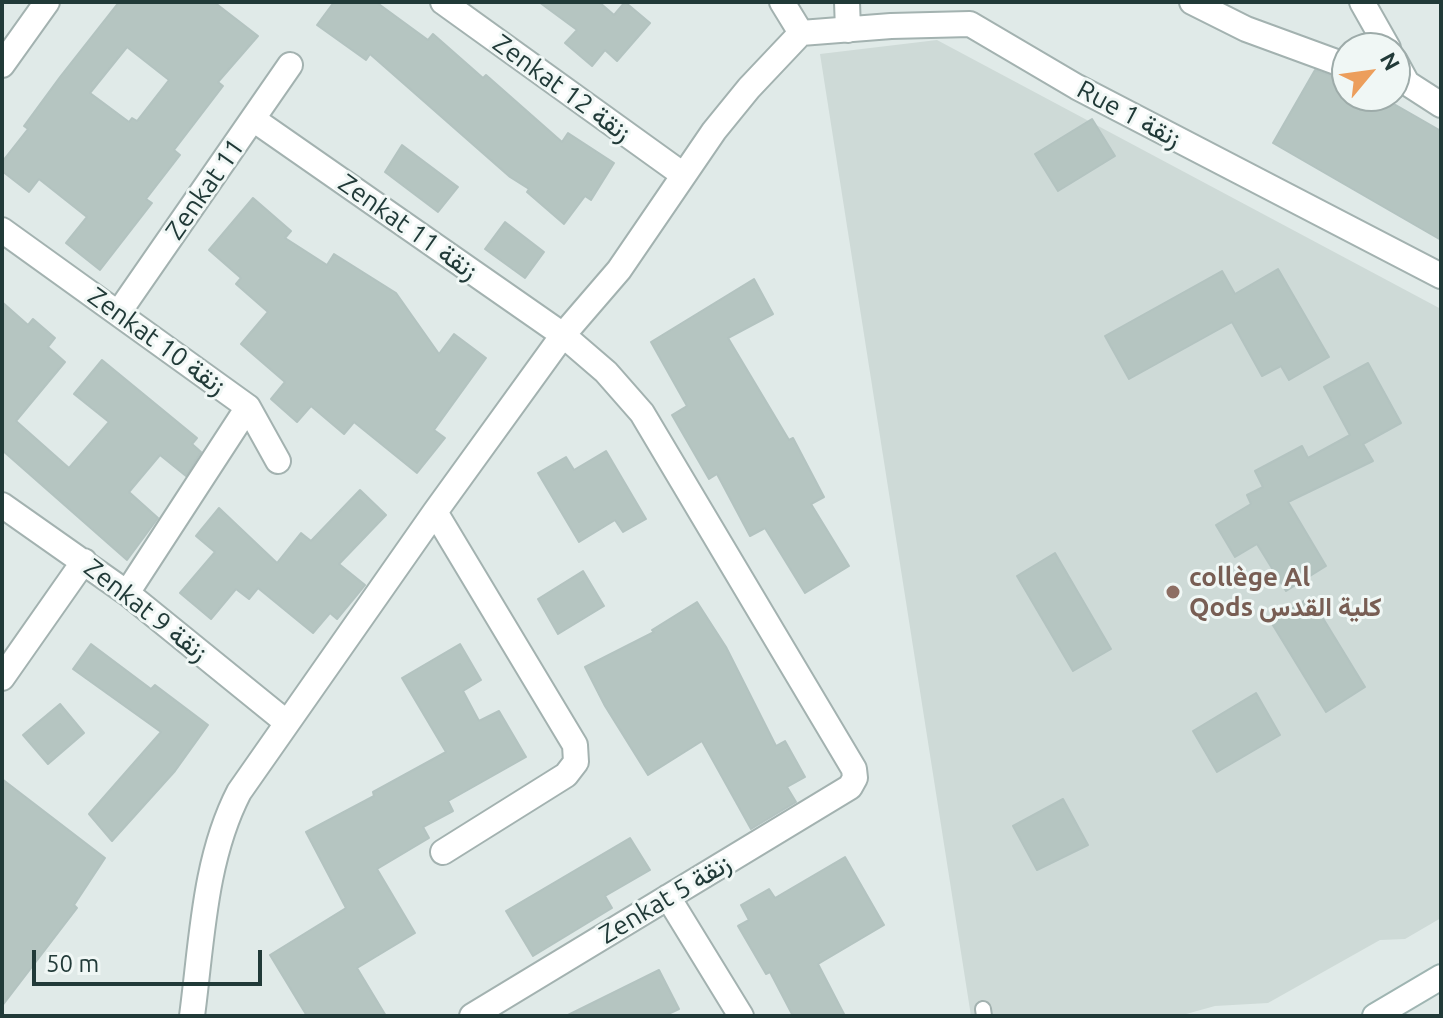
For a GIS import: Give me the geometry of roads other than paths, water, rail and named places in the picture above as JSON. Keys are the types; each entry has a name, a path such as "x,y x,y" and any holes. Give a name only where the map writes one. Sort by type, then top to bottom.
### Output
{"street":[{"path":"2,65 47,2"},
{"name":"Zenkat 12 زنقة","path":"443,2 682,174"},
{"path":"192,1016 216,852 226,817 239,792 563,335 619,270 682,174 749,88 801,33 782,2"},
{"path":"847,2 848,30"},
{"path":"1192,2 1246,29 1331,60"},
{"path":"1362,2 1379,32"},
{"name":"Rue 1 زنقة","path":"801,33 891,26 971,13 1077,87 1441,276"},
{"name":"Zenkat 11","path":"119,312 290,65"},
{"path":"1411,88 1441,105"},
{"name":"Zenkat 11 زنقة","path":"253,119 563,335 606,372 642,413 854,769 855,778"},
{"name":"Zenkat 10 زنقة","path":"2,230 248,407 127,593"},
{"path":"248,407 278,461"},
{"name":"Zenkat 9 زنقة","path":"2,505 127,593 286,722"},
{"path":"435,512 575,745 576,762 566,775 443,852"},
{"path":"2,678 84,561"},
{"name":"Zenkat 5 زنقة","path":"472,1016 850,787 855,778"},
{"path":"668,897 741,1016"},
{"path":"1375,1016 1441,977"}],"place":[{"name":"collège Al Qods كلية القدس","path":"1173,592"}]}
